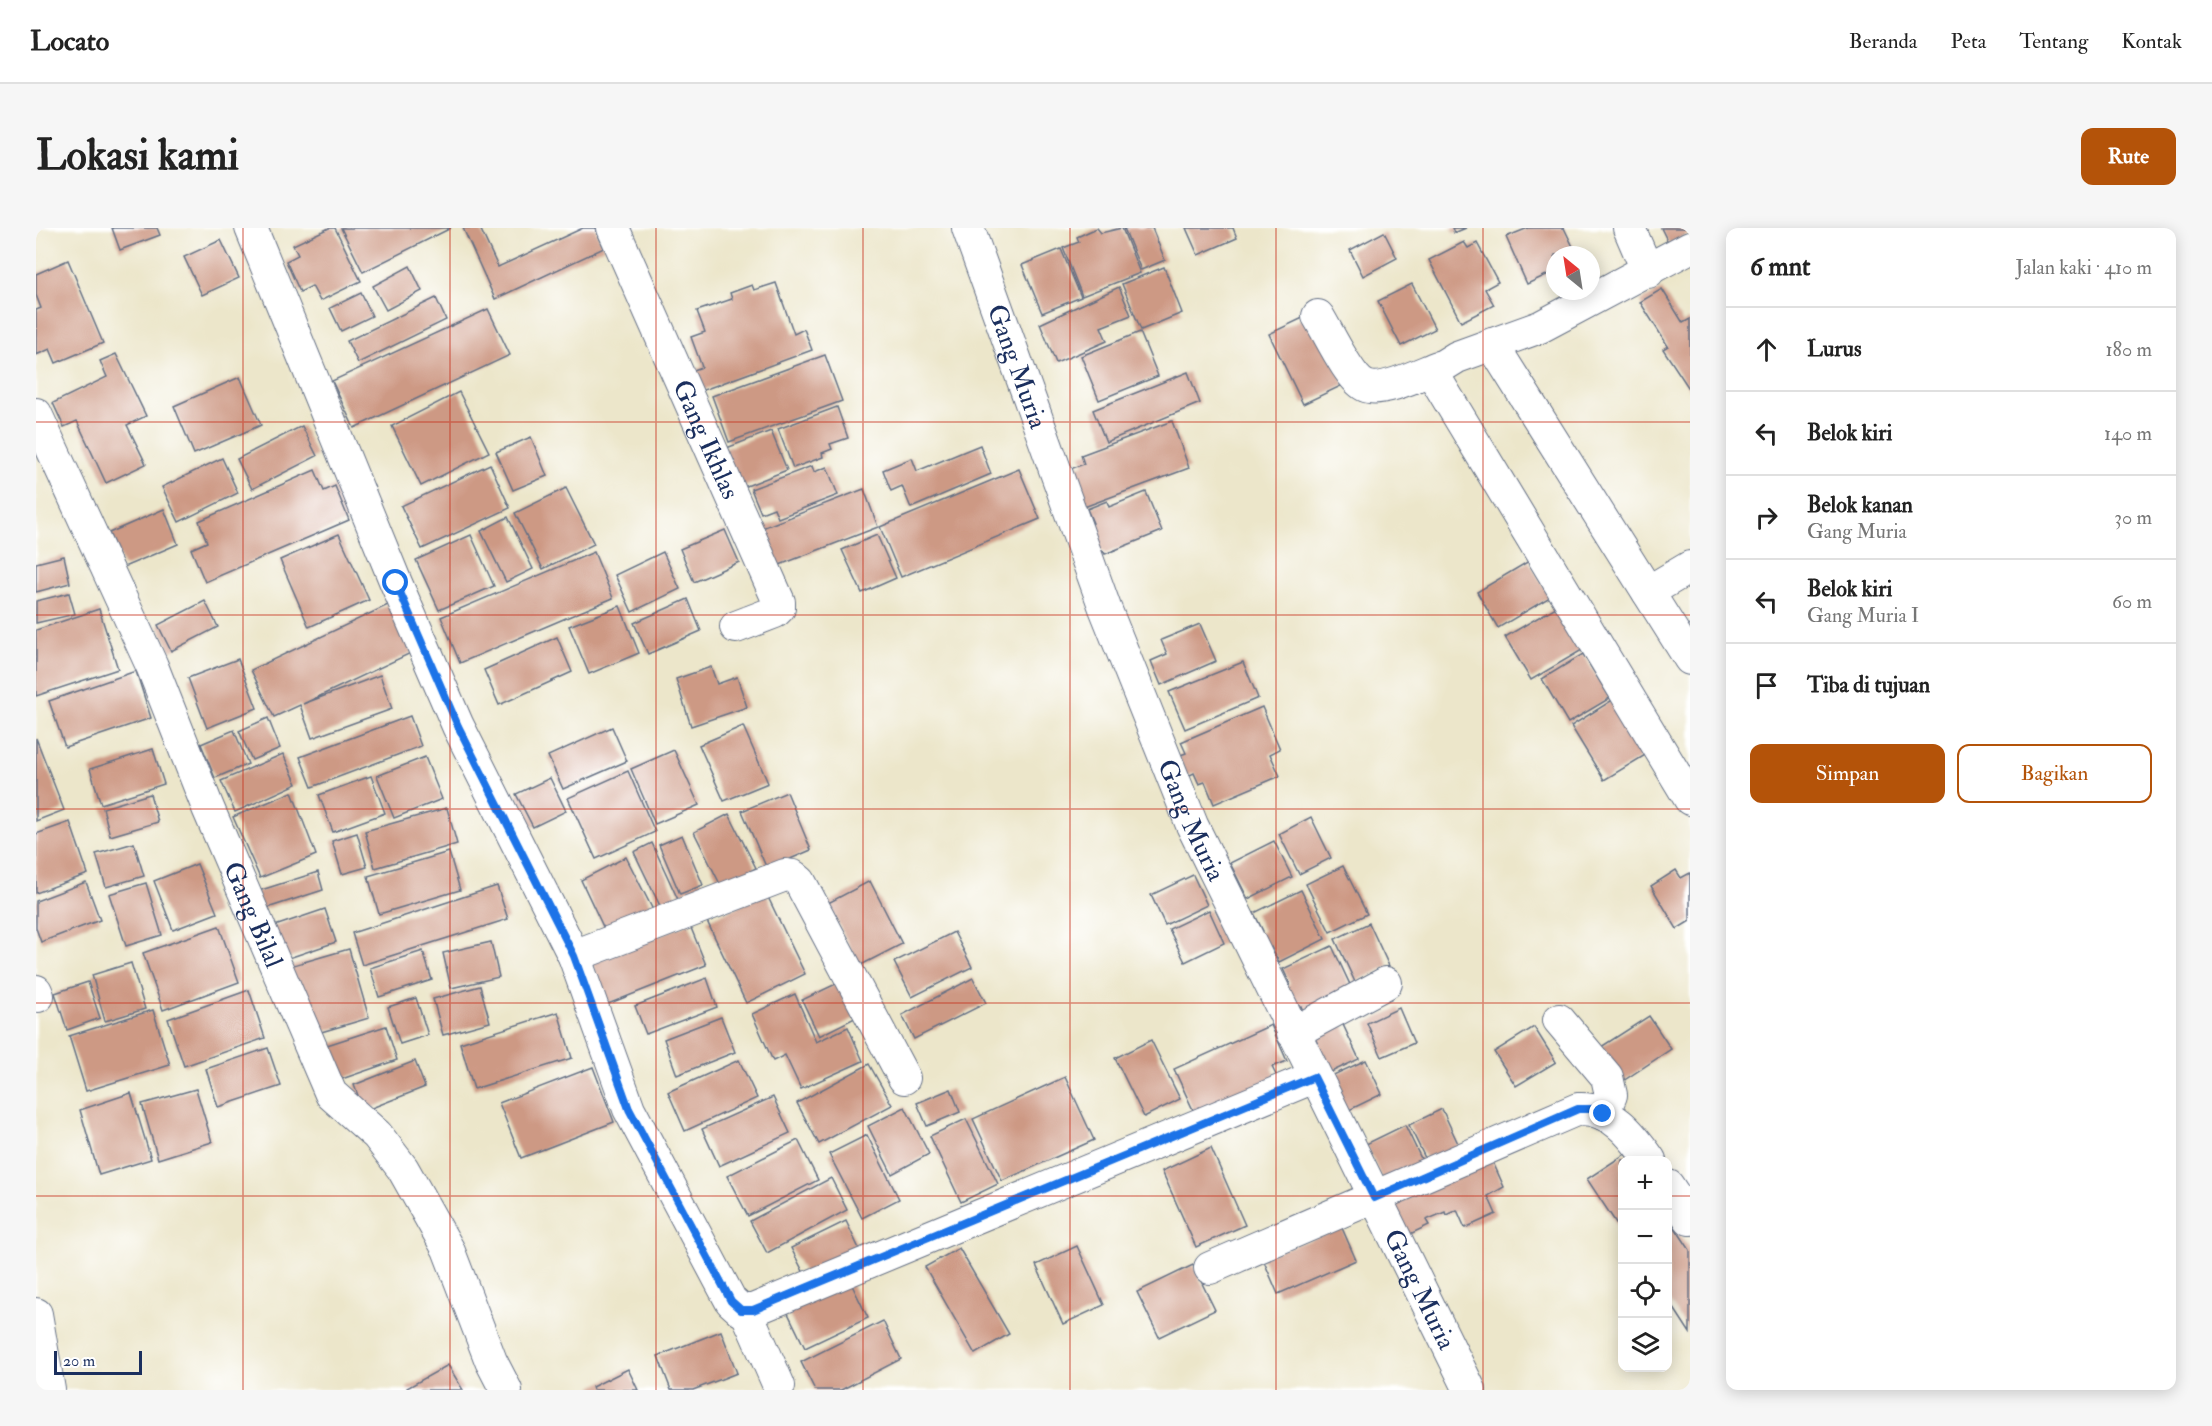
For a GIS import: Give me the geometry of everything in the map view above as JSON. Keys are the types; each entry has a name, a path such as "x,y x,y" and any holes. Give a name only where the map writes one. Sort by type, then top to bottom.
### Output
{"street":[{"path":"251,228 396,583 458,726 574,956 629,1109 731,1301 746,1311 779,1386"},
{"name":"Gang Ikhlas","path":"613,228 779,602 776,612 736,627"},
{"name":"Gang Muria","path":"968,228 1106,608 1192,825 1470,1390"},
{"path":"1629,228 1648,272"},
{"path":"1318,316 1355,378 1366,387 1382,387 1540,327 1648,272 1690,247"},
{"path":"1492,344 1690,660"},
{"path":"1438,367 1436,379 1690,799"},
{"name":"Gang Bilal","path":"36,414 152,666 208,808 331,1094 377,1135 403,1169 448,1249 491,1360 506,1390"},
{"path":"1648,592 1690,567"},
{"path":"574,956 790,875 800,882 904,1078"},
{"path":"1293,1033 1386,983"},
{"path":"1559,1020 1607,1077 1611,1095 1603,1114"},
{"path":"746,1311 764,1306 1314,1077"},
{"path":"1210,1268 1578,1109 1596,1109 1632,1134 1647,1156"},
{"path":"1672,1192 1690,1218"},
{"path":"36,1314 49,1390"}],"building":[{"path":"112,228 157,228 160,235 120,250"},
{"path":"329,228 335,228 361,281 320,301 312,286 300,292 286,261 298,255 293,245"},
{"path":"341,228 451,228 363,272"},
{"path":"463,228 480,228 498,267 583,228 595,228 604,248 495,299"},
{"path":"1097,228 1101,233 1122,228 1140,273 1082,296 1063,248 1079,242 1077,237"},
{"path":"1124,228 1152,228 1165,260 1141,270"},
{"path":"1186,228 1233,228 1237,238 1198,255"},
{"path":"1452,228 1466,228 1454,233"},
{"path":"1528,228 1564,228 1573,246 1546,246 1546,275 1527,284 1506,237"},
{"path":"1661,228 1689,228 1690,233 1669,244"},
{"path":"1384,232 1397,258 1363,276 1350,250"},
{"path":"221,240 239,278 202,295 184,257"},
{"path":"1464,242 1468,248 1477,243 1498,282 1485,289 1494,305 1461,322 1429,260"},
{"path":"1061,249 1081,297 1042,313 1022,265"},
{"path":"68,260 103,343 56,363 50,349 36,355 36,310 41,308 36,295 36,274"},
{"path":"410,266 422,291 386,310 373,286"},
{"path":"1164,267 1182,313 1141,330 1122,284"},
{"path":"776,283 794,334 804,329 812,350 698,392 691,371 702,367 691,337 705,332 697,311 732,299 730,293 752,285 754,290"},
{"path":"1412,284 1435,329 1401,346 1378,301"},
{"path":"1119,287 1131,315 1101,327 1107,341 1056,363 1040,324"},
{"path":"1662,289 1683,323 1690,319 1690,390 1663,349 1668,346 1640,302"},
{"path":"361,293 372,316 341,331 330,308"},
{"path":"436,298 446,320 358,363 347,341"},
{"path":"488,309 510,355 354,428 332,381"},
{"path":"1311,314 1345,384 1303,404 1269,334"},
{"path":"1140,332 1158,376 1099,400 1081,356"},
{"path":"116,354 146,416 127,425 146,464 106,483 77,421 64,427 53,403 107,377 100,361"},
{"path":"825,355 842,401 729,442 712,396"},
{"path":"1188,372 1200,403 1106,442 1093,410"},
{"path":"240,377 261,425 194,454 174,406"},
{"path":"459,392 489,452 421,486 392,426"},
{"path":"837,407 848,438 830,444 832,449 822,453 823,457 793,468 778,429"},
{"path":"1172,421 1189,468 1084,507 1070,469 1084,464 1081,455"},
{"path":"302,426 317,456 252,489 237,459"},
{"path":"771,431 787,470 739,489 724,449"},
{"path":"531,437 547,476 513,490 496,452"},
{"path":"980,445 991,474 911,508 902,486 891,491 883,470 912,458 917,471"},
{"path":"222,458 238,493 179,522 162,487"},
{"path":"490,464 510,508 422,549 401,506"},
{"path":"812,466 814,472 827,467 838,495 778,518 774,508 761,513 751,489"},
{"path":"1019,469 1040,519 901,577 880,527"},
{"path":"315,470 324,491 335,486 349,520 205,582 191,549 207,542 199,521"},
{"path":"566,488 594,544 543,569 515,513"},
{"path":"864,489 878,527 777,566 762,528"},
{"path":"1146,492 1162,531 1105,554 1103,551 1094,554 1083,527 1093,523 1087,509 1107,501 1109,507"},
{"path":"164,509 178,544 124,567 109,533"},
{"path":"508,517 533,569 506,582 481,531"},
{"path":"725,530 739,562 694,582 680,549"},
{"path":"339,534 369,600 309,627 280,560"},
{"path":"471,535 494,586 439,610 416,560"},
{"path":"877,535 896,578 862,593 842,550"},
{"path":"594,552 613,598 460,663 441,617"},
{"path":"663,552 680,589 632,612 615,575"},
{"path":"64,556 70,583 36,592 36,563"},
{"path":"1529,561 1550,597 1498,628 1477,592"},
{"path":"69,593 75,614 36,623 36,601"},
{"path":"688,599 701,631 648,654 634,623"},
{"path":"205,601 218,627 171,651 158,625"},
{"path":"390,604 413,652 303,704 380,675 392,709 312,738 300,705 274,717 251,670"},
{"path":"620,606 639,653 589,674 569,626"},
{"path":"1556,607 1582,650 1531,680 1505,637"},
{"path":"99,609 118,669 36,696 36,630"},
{"path":"1200,624 1216,661 1161,685 1151,661 1167,654 1161,640"},
{"path":"557,637 572,672 499,705 484,670"},
{"path":"1583,654 1610,698 1568,723 1542,679"},
{"path":"238,659 257,708 207,728 188,678"},
{"path":"1243,662 1258,698 1185,729 1169,692"},
{"path":"711,667 717,684 737,677 747,707 691,726 676,679"},
{"path":"136,671 151,718 65,747 49,701"},
{"path":"1614,699 1647,754 1604,780 1571,726"},
{"path":"1262,707 1280,749 1270,754 1280,776 1214,804 1205,782 1199,784 1194,773 1186,777 1178,756 1186,753 1181,742"},
{"path":"410,716 421,746 312,787 300,757"},
{"path":"268,718 280,748 252,760 239,731"},
{"path":"743,726 768,783 724,801 699,745"},
{"path":"612,727 627,761 563,789 548,756"},
{"path":"234,730 248,764 215,778 201,744"},
{"path":"36,738 64,810 36,821"},
{"path":"153,749 164,784 101,804 90,769"},
{"path":"674,750 699,805 655,824 631,769"},
{"path":"283,754 297,784 235,812 221,781"},
{"path":"425,757 442,799 394,818 377,776"},
{"path":"628,771 655,832 596,859 568,798"},
{"path":"371,776 385,813 333,832 319,795"},
{"path":"550,778 566,811 533,827 516,794"},
{"path":"292,792 316,855 260,878 233,817"},
{"path":"787,792 811,850 767,869 742,811"},
{"path":"150,794 158,822 110,836 103,808"},
{"path":"447,808 457,844 375,868 365,831"},
{"path":"729,814 756,868 721,886 694,832"},
{"path":"1311,817 1331,858 1299,874 1279,834"},
{"path":"70,822 88,874 36,893 36,834"},
{"path":"357,833 367,867 342,874 332,841"},
{"path":"682,835 703,885 680,894 659,845"},
{"path":"1274,841 1292,877 1248,899 1230,863"},
{"path":"134,843 144,876 106,887 96,854"},
{"path":"652,843 680,904 663,912 634,852"},
{"path":"449,852 460,890 379,914 368,876"},
{"path":"626,857 654,912 607,935 581,880"},
{"path":"197,864 217,913 173,930 154,881"},
{"path":"1343,866 1367,914 1330,932 1306,884"},
{"path":"1676,870 1681,878 1690,873 1690,921 1677,929 1651,886"},
{"path":"318,872 323,890 261,910 255,892"},
{"path":"1193,875 1207,905 1165,925 1151,895"},
{"path":"870,881 902,944 859,966 828,903"},
{"path":"86,882 100,920 41,942 36,928 36,901"},
{"path":"146,883 162,935 126,946 109,894"},
{"path":"497,886 508,919 362,965 352,933"},
{"path":"1301,890 1325,939 1279,962 1271,947 1265,951 1257,934 1263,931 1254,913"},
{"path":"766,893 805,974 746,1003 707,921"},
{"path":"325,909 336,942 283,960 272,927"},
{"path":"1209,910 1224,943 1185,962 1169,929"},
{"path":"689,923 706,965 608,1004 592,963"},
{"path":"1369,923 1389,966 1355,982 1335,939"},
{"path":"219,926 239,982 163,1010 143,953"},
{"path":"954,932 972,967 912,997 894,962"},
{"path":"491,942 499,977 451,988 443,953"},
{"path":"1332,946 1352,989 1303,1011 1301,1006 1294,1009 1284,987 1290,984 1283,969"},
{"path":"349,949 369,1018 311,1035 290,966"},
{"path":"423,951 432,980 379,997 370,968"},
{"path":"131,963 145,1009 105,1021 92,975"},
{"path":"707,978 717,1007 646,1034 635,1006"},
{"path":"973,978 986,1003 914,1039 902,1015"},
{"path":"88,982 100,1018 67,1030 55,993"},
{"path":"840,982 857,1017 819,1036 802,1000"},
{"path":"480,986 490,1022 443,1035 433,999"},
{"path":"249,990 265,1038 184,1066 168,1019"},
{"path":"795,994 816,1042 848,1027 863,1061 801,1089 785,1055 773,1061 752,1014"},
{"path":"416,998 428,1035 400,1044 388,1007"},
{"path":"1399,1008 1414,1043 1382,1057 1367,1023"},
{"path":"153,1010 170,1065 86,1091 69,1036"},
{"path":"558,1012 572,1058 474,1089 460,1043"},
{"path":"1339,1016 1359,1059 1329,1073 1309,1030"},
{"path":"1649,1016 1671,1049 1623,1081 1601,1047"},
{"path":"721,1017 735,1052 677,1075 664,1039"},
{"path":"1271,1025 1287,1061 1272,1067 1277,1077 1194,1112 1174,1069"},
{"path":"386,1026 397,1060 336,1081 324,1046"},
{"path":"1534,1027 1556,1062 1516,1086 1494,1052"},
{"path":"1151,1040 1180,1099 1144,1117 1115,1058"},
{"path":"268,1048 281,1086 218,1107 206,1069"},
{"path":"739,1060 757,1098 685,1131 668,1092"},
{"path":"1366,1060 1382,1094 1345,1112 1329,1077"},
{"path":"415,1061 425,1087 364,1111 354,1085"},
{"path":"869,1064 892,1105 819,1144 797,1103"},
{"path":"593,1067 614,1122 521,1158 499,1103"},
{"path":"1065,1077 1094,1140 1002,1181 973,1119"},
{"path":"196,1089 212,1142 158,1159 142,1104"},
{"path":"951,1089 960,1112 927,1126 917,1103"},
{"path":"131,1093 151,1159 99,1175 80,1110"},
{"path":"773,1097 790,1133 719,1166 702,1129"},
{"path":"905,1107 929,1154 892,1174 868,1126"},
{"path":"1442,1109 1461,1150 1429,1166 1409,1125"},
{"path":"966,1119 998,1184 961,1202 930,1136"},
{"path":"1405,1125 1426,1169 1386,1188 1366,1144"},
{"path":"867,1135 899,1199 862,1218 829,1154"},
{"path":"798,1140 818,1180 748,1216 727,1176"},
{"path":"1211,1148 1245,1225 1196,1247 1162,1171"},
{"path":"1618,1159 1618,1226 1587,1179"},
{"path":"1492,1160 1504,1187 1488,1196 1496,1214 1465,1228 1457,1210 1446,1215 1445,1212 1426,1220 1429,1225 1408,1235 1394,1204"},
{"path":"831,1178 847,1210 767,1253 750,1221"},
{"path":"846,1221 861,1253 807,1279 791,1248"},
{"path":"1672,1223 1690,1250 1690,1333 1672,1305"},
{"path":"1342,1228 1356,1260 1278,1294 1262,1257"},
{"path":"1077,1246 1104,1305 1063,1324 1036,1265"},
{"path":"959,1248 1009,1334 975,1354 925,1267"},
{"path":"1193,1265 1215,1310 1159,1337 1137,1292"},
{"path":"849,1279 868,1318 805,1348 786,1309"},
{"path":"883,1321 901,1359 841,1390 815,1390 801,1362"},
{"path":"721,1331 737,1373 693,1390 671,1390 658,1356"},
{"path":"448,1365 463,1390 408,1390 407,1388"},
{"path":"628,1369 638,1390 593,1390 592,1387"}],"route":[{"path":"396,583 458,726 574,956 629,1109 731,1301 741,1310 753,1310 1314,1077 1374,1198 1578,1109 1596,1109 1603,1114"}]}
